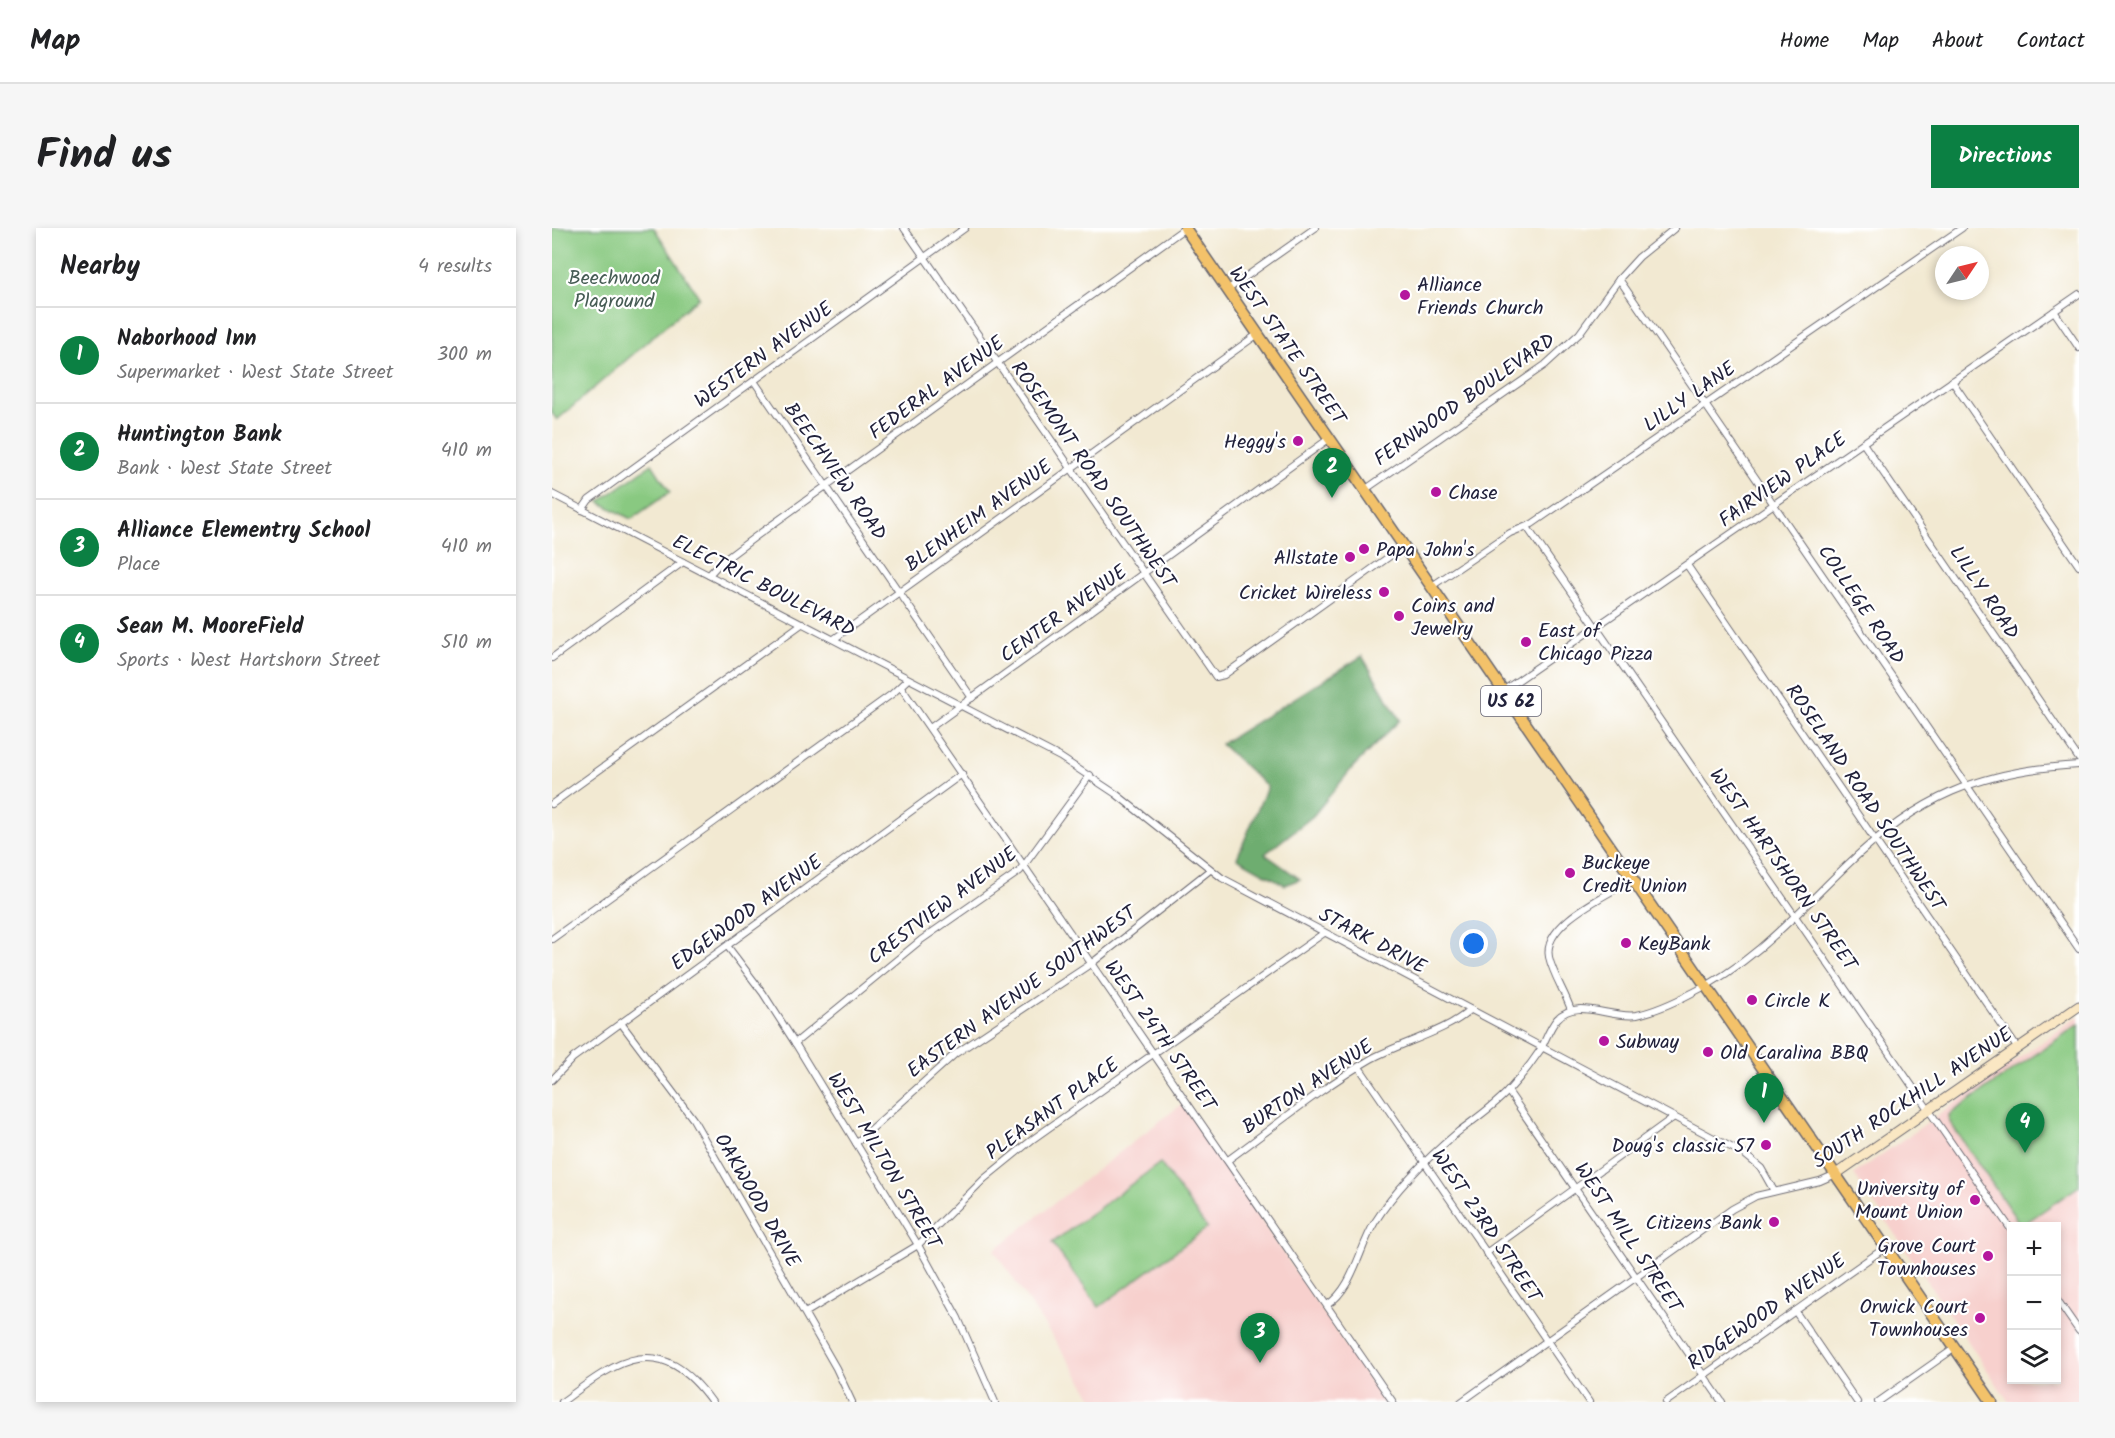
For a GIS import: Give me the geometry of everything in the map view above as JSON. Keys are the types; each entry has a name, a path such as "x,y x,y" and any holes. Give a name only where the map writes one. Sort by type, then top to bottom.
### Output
{"highway":[{"name":"WEST STATE STREET","path":"1185,228 1992,1402"}],"street":[{"name":"ROSEMONT ROAD SOUTHWEST","path":"904,228 1213,674 1218,677 1404,546"},
{"name":"WESTERN AVENUE","path":"582,510 589,500 965,228"},
{"name":"FEDERAL AVENUE","path":"709,575 719,564 1185,228"},
{"path":"1227,290 1315,228"},
{"name":"LILLY LANE","path":"1432,586 1511,533 1527,527 1962,228"},
{"name":"FERNWOOD BOULEVARD","path":"1366,489 1552,360 1579,334 1619,279 1639,257 1672,229"},
{"name":"COLLEGE ROAD","path":"1619,279 2079,948"},
{"name":"FAIRVIEW PLACE","path":"1504,690 2079,294"},
{"path":"2054,311 2079,348"},
{"name":"BLENHEIM AVENUE","path":"834,639 1258,334"},
{"name":"BEECHVIEW ROAD","path":"754,381 972,698"},
{"path":"1952,381 2079,566"},
{"name":"CENTER AVENUE","path":"930,728 1145,575 1330,438"},
{"name":"LILLY ROAD","path":"1863,443 2079,759"},
{"name":"ELECTRIC BOULEVARD","path":"552,494 962,706"},
{"name":"WEST HARTSHORN STREET","path":"1527,527 2007,1224"},
{"path":"552,658 683,562"},
{"name":"ROSELAND ROAD SOUTHWEST","path":"1687,565 2018,1049"},
{"path":"552,804 803,623"},
{"path":"553,935 901,687 908,679"},
{"name":"WEST 24TH STREET","path":"901,687 1393,1402"},
{"name":"STARK DRIVE","path":"962,706 1090,775 1210,870 1753,1161 1774,1191"},
{"path":"1327,1305 1344,1292 1361,1248 1385,1207 1424,1162 1508,1091 1541,1048 1556,1020 1570,1010 1586,1009 1613,1016 1635,1015 1668,1004 1707,986 1759,948 1875,841 1925,806 1966,785 2015,771 2079,765"},
{"name":"EDGEWOOD AVENUE","path":"552,1080 573,1058 962,774"},
{"name":"CRESTVIEW AVENUE","path":"795,1043 921,940 1025,866 1090,775"},
{"name":"EASTERN AVENUE SOUTHWEST","path":"856,1143 956,1054 1092,963 1210,870"},
{"path":"1570,1010 1550,961 1548,950 1552,934 1563,923 1633,879"},
{"name":"PLEASANT PLACE","path":"805,1313 918,1245 1006,1161 1324,933"},
{"name":"WEST MILTON STREET","path":"728,946 763,993 795,1043 918,1245 958,1318 995,1402"},
{"name":"SOUTH ROCKHILL AVENUE","path":"1461,1402 1732,1209 1774,1191 1820,1181 1836,1174 2079,1006"},
{"name":"BURTON AVENUE","path":"1228,1160 1359,1066 1413,1038 1457,1021 1470,1010"},
{"name":"OAKWOOD DRIVE","path":"621,1023 693,1119 805,1313 852,1402"},
{"name":"WEST 23RD STREET","path":"1359,1066 1589,1402"},
{"name":"WEST MILL STREET","path":"1508,1091 1722,1402"},
{"path":"1486,1253 1674,1117"},
{"name":"RIDGEWOOD AVENUE","path":"1666,1402 1886,1247"},
{"path":"2061,1305 2079,1331"},
{"path":"1795,1311 1857,1402"},
{"path":"1878,1402 1955,1347"},
{"path":"562,1402 611,1366 639,1358 663,1360 679,1368 697,1382 712,1402"}],"shaded area":[{"name":"University of Mount Union","path":"2079,1016 2079,1402 2009,1402 1854,1174"},
{"path":"1182,1104 1384,1402 1096,1402 994,1250"}],"green space":[{"name":"Beechwood Plaground","path":"552,228 654,228 699,297 557,420 552,413"},
{"path":"652,464 670,492 631,519 599,502"},
{"path":"1362,656 1400,720 1353,767 1313,816 1265,854 1300,879 1285,885 1237,858 1267,787 1221,744"},
{"path":"2079,1024 2079,1186 2027,1222 2018,1222 1949,1121 1949,1115"},
{"path":"1160,1163 1207,1228 1099,1307 1052,1243"}],"place":[{"name":"Alliance Friends Church","path":"1405,295"},
{"name":"Heggy's","path":"1298,441"},
{"name":"Chase","path":"1436,492"},
{"name":"Huntington Bank","path":"1332,498"},
{"name":"Papa John's","path":"1364,549"},
{"name":"Allstate","path":"1350,557"},
{"name":"Cricket Wireless","path":"1384,592"},
{"name":"Coins and Jewelry","path":"1399,616"},
{"name":"East of Chicago Pizza","path":"1526,642"},
{"name":"Buckeye Credit Union","path":"1570,873"},
{"name":"KeyBank","path":"1626,943"},
{"name":"Circle K","path":"1752,1000"},
{"name":"Subway","path":"1604,1041"},
{"name":"Old Caralina BBQ","path":"1708,1052"},
{"name":"Naborhood Inn","path":"1764,1123"},
{"name":"Doug's classic 57","path":"1766,1145"},
{"name":"Sean M. MooreField","path":"2025,1153"},
{"name":"University of Mount Union","path":"1975,1200"},
{"name":"Citizens Bank","path":"1774,1222"},
{"name":"Grove Court Townhouses","path":"1988,1256"},
{"name":"Orwick Court Townhouses","path":"1980,1318"},
{"name":"Alliance Elementry School","path":"1260,1363"}]}
